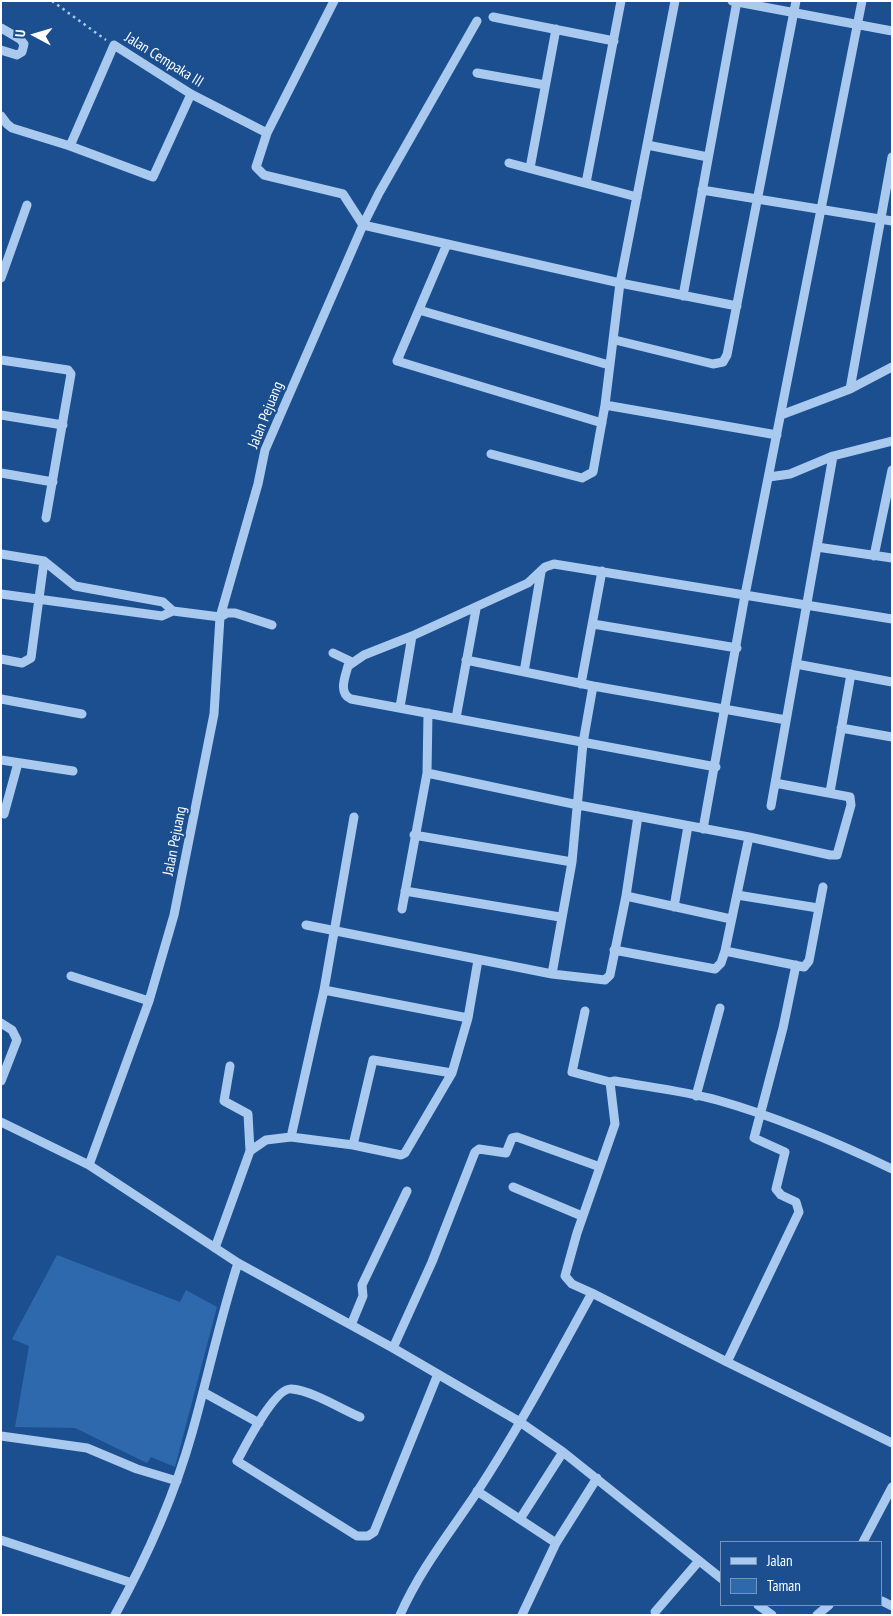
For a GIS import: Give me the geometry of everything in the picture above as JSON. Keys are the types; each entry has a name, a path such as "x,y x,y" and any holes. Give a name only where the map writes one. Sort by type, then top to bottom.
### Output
{"street":[{"path":"334,1 267,133 256,165 259,172 343,194 363,224 620,283 737,306"},
{"path":"586,183 622,1"},
{"path":"491,454 582,478 588,477 593,472 605,405 609,365 615,340 620,283 675,1"},
{"path":"615,340 719,364 723,362 727,355 759,199 796,1"},
{"path":"703,829 716,767 745,595 862,1"},
{"path":"683,296 735,2 892,31"},
{"path":"493,17 614,41"},
{"name":"Jalan Pejuang","path":"88,1165 150,1001 174,915 214,714 220,617 258,484 265,450 363,224 477,21"},
{"path":"1,28 20,39 24,44 22,52 17,55 1,50"},
{"path":"530,168 556,29"},
{"name":"Jalan Cempaka III","path":"114,45 192,94 267,133"},
{"path":"70,146 114,45"},
{"path":"477,73 546,86"},
{"path":"1,116 12,128 70,146 153,178 192,94"},
{"path":"647,146 708,156"},
{"path":"850,389 892,157"},
{"path":"509,162 637,197"},
{"path":"702,190 892,222"},
{"path":"1,278 27,205"},
{"path":"447,244 397,361 602,422"},
{"path":"419,310 609,365"},
{"path":"1,360 68,370 72,378 46,518"},
{"path":"781,415 850,389 892,367"},
{"path":"605,405 777,435"},
{"path":"1,415 63,425"},
{"path":"769,476 790,474 834,456 892,441"},
{"path":"771,806 834,456"},
{"path":"874,556 889,502 892,470"},
{"path":"1,473 53,482"},
{"path":"818,547 892,558"},
{"path":"1,554 44,561 75,586 163,602 173,611"},
{"path":"1,659 22,663 31,658 44,561"},
{"path":"716,767 346,697 343,691 348,666 364,655 476,609 528,583 550,565 560,564 892,619"},
{"path":"581,684 602,571"},
{"path":"524,672 541,572"},
{"path":"73,603 75,586"},
{"path":"1,594 162,616 173,611 220,617 227,613 235,613 272,624"},
{"path":"456,718 476,609"},
{"path":"592,624 737,648"},
{"path":"400,707 412,636"},
{"path":"333,652 352,662"},
{"path":"466,660 581,684 786,720"},
{"path":"796,664 892,682"},
{"path":"830,792 851,674"},
{"path":"552,974 560,917 572,862 583,743 593,686"},
{"path":"1,699 82,714"},
{"path":"402,909 414,835 427,773 428,713"},
{"path":"841,728 892,737"},
{"path":"1,760 73,771"},
{"path":"4,814 18,763"},
{"path":"427,773 578,805 749,836 830,855 837,854 851,801 846,795 774,783"},
{"path":"306,925 552,974 606,980 610,975 626,896 638,816"},
{"path":"291,1137 324,990 354,817"},
{"path":"674,907 688,826"},
{"path":"414,835 572,862"},
{"path":"614,950 715,969 721,963 725,951 749,836"},
{"path":"725,951 804,967 809,961 823,887"},
{"path":"405,891 560,917"},
{"path":"737,895 818,908"},
{"path":"626,896 732,919"},
{"path":"250,1151 266,1140 291,1137 353,1145 401,1155 405,1154 452,1073 468,1018 478,960"},
{"path":"727,1362 799,1212 796,1202 780,1195 776,1189 785,1152 754,1138 796,965"},
{"path":"72,976 150,1001"},
{"path":"324,990 468,1018"},
{"path":"696,1096 720,1008"},
{"path":"585,1011 572,1072 610,1082 696,1096 759,1114 853,1150 892,1168"},
{"path":"1,1023 12,1030 16,1040 1,1081"},
{"path":"353,1145 373,1060 452,1073"},
{"path":"215,1248 250,1151 250,1116 224,1101 230,1066"},
{"path":"610,1082 615,1124 582,1216 565,1276 572,1284 892,1443"},
{"path":"1,1122 88,1165 238,1263 393,1348 520,1422 597,1478 698,1562 720,1578"},
{"path":"393,1348 432,1262 475,1152 479,1149 506,1153 512,1138 517,1137 600,1167"},
{"path":"513,1188 582,1216"},
{"path":"351,1325 363,1296 362,1285 407,1191"},
{"path":"115,1615 170,1502 203,1392 238,1263"},
{"path":"400,1615 412,1587 429,1559 477,1491 520,1422 592,1294"},
{"path":"360,1417 314,1396 289,1389 276,1398 237,1461 336,1524 357,1536 368,1536 374,1532 438,1374"},
{"path":"203,1392 259,1423"},
{"path":"1,1436 87,1448 137,1469 177,1481"},
{"path":"520,1519 563,1452"},
{"path":"522,1615 556,1542 597,1478"},
{"path":"865,1541 892,1487"},
{"path":"477,1491 556,1542"},
{"path":"1,1540 132,1583"},
{"path":"655,1612 698,1562"},
{"path":"759,1606 772,1615"},
{"path":"817,1615 828,1606"}],"path":[{"name":"Jalan Cempaka III","path":"52,1 114,45"}],"green space":[{"path":"57,1255 180,1302 186,1290 217,1307 175,1467 151,1457 147,1463 75,1428 15,1427 29,1346 12,1339"}]}
